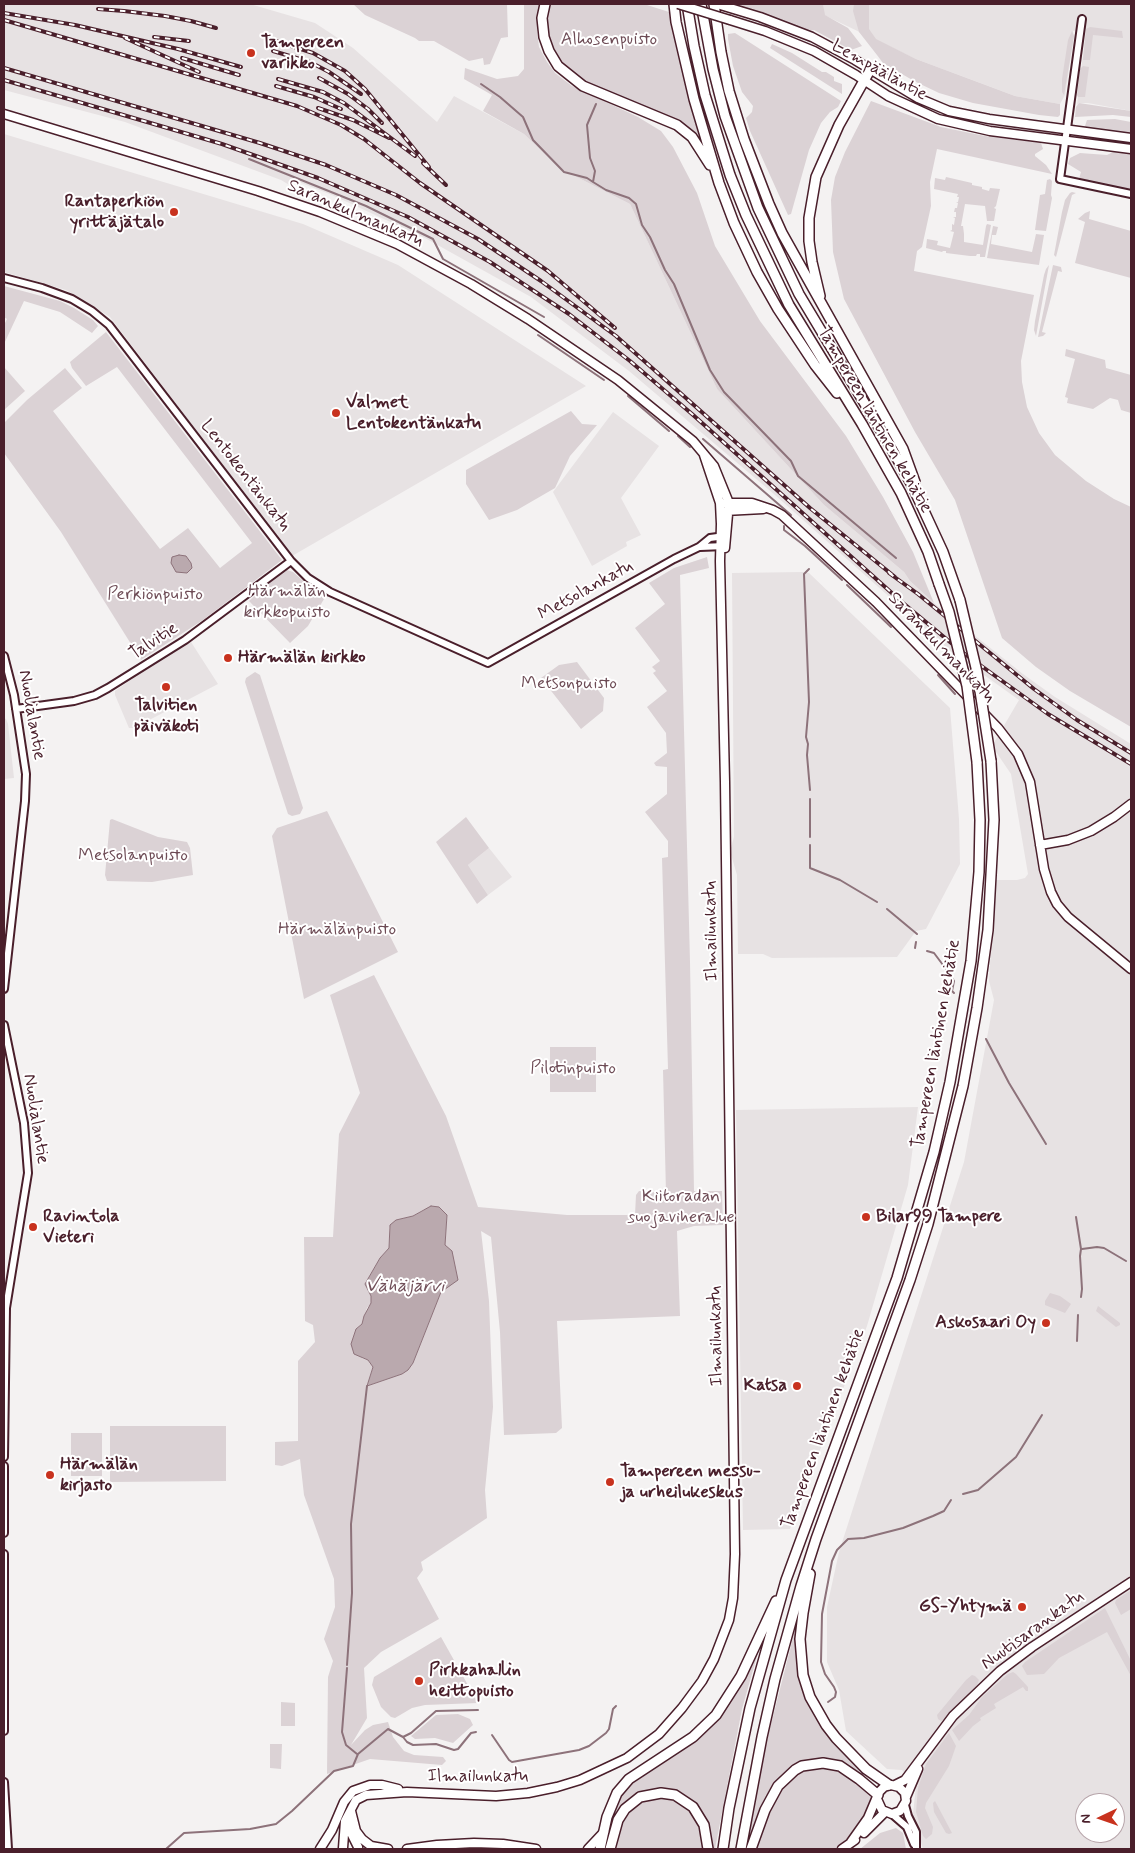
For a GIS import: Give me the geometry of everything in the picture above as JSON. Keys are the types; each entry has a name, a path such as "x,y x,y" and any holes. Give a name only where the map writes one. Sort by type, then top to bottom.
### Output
{"highway":[{"path":"545,4 542,18 544,36 549,51 558,66 583,86 678,125 692,137 700,148 719,183"},
{"path":"676,4 676,22 694,99 719,183 745,248 778,309 815,366 862,424"},
{"name":"Tampereen läntinen kehätie","path":"687,4 705,95 730,175 746,215 790,305 901,493 928,552 949,612 967,686 977,762 980,820 979,872 971,961 950,1082 934,1152 897,1278 786,1580 750,1708 729,1808 723,1849"},
{"name":"Tampereen läntinen kehätie","path":"701,4 713,70 725,116 758,208 799,294 889,444 928,518 943,552 960,600 981,690 991,761 994,820 988,930 963,1086 928,1224 907,1289 816,1539 775,1679 740,1849"},
{"path":"715,4 724,73 744,139 782,233 904,449 928,518"},
{"path":"823,308 809,240 808,218 812,193 822,161 843,117 866,81 870,70"},
{"path":"816,1539 801,1626 800,1651 806,1686 815,1707 836,1738 866,1768 892,1785"},
{"path":"600,1849 612,1803 623,1786 637,1773 693,1737 716,1715 725,1703 741,1676 766,1618 786,1580"},
{"path":"751,1849 765,1810 775,1791 786,1778 802,1766 823,1763 840,1766 867,1784 878,1797"},
{"path":"610,1849 618,1820 625,1809 640,1797 661,1793 675,1795 693,1807 704,1825 708,1849"}],"main road":[{"name":"Lempääläntie","path":"676,4 730,20 798,44 866,81 888,96 914,109 950,123 990,131 1131,149"},
{"name":"Lempääläntie","path":"715,4 812,37 918,98 949,110 976,117 1131,138"},
{"name":"Sarankulmankatu","path":"4,114 258,190 320,212 397,244 470,284 528,319 618,380 693,441 704,455 725,507 765,508 773,510 782,516 870,596 1008,740 1018,754 1030,782 1047,881 1057,904 1070,919 1131,969"},
{"name":"Ilmailunkatu","path":"342,1849 345,1824 356,1800 366,1795 407,1792 496,1796 522,1794 571,1783 618,1763 651,1740 667,1726 682,1708 702,1681 714,1659 729,1620 733,1598 735,1554 722,585 725,507"},
{"path":"1040,845 1068,840 1091,831 1131,804"},
{"name":"Nuutisarankatu","path":"892,1785 905,1780 953,1716 1000,1671 1032,1647 1131,1582"},
{"name":"Nuutisarankatu","path":"906,1801 921,1758"},
{"path":"320,1849 332,1830 344,1802 353,1791 364,1786 378,1785 407,1792"},
{"path":"842,1849 859,1838 889,1813 900,1811 906,1801 902,1789 892,1785 881,1790 868,1818 851,1842"},
{"path":"878,1797 879,1806 889,1813"},
{"path":"351,1811 350,1830 360,1848"},
{"path":"351,1811 356,1831 362,1840 371,1846 388,1849"},
{"path":"588,1849 605,1831"},
{"path":"407,1849 438,1845 484,1843 536,1849"},
{"path":"342,1849 350,1845 360,1848"}],"street":[{"path":"1082,19 1060,179 1131,194"},
{"name":"Lentokentänkatu","path":"4,278 42,288 72,299 92,311 109,325 291,561 308,578 330,592 488,663"},
{"name":"Metsolankatu","path":"488,663 674,559 699,547 710,538 723,536"},
{"name":"Metsolankatu","path":"699,547 723,546"},
{"name":"Talvitie","path":"16,709 74,701 94,695 108,688 185,640 291,561"},
{"name":"Nuolialantie","path":"4,656 16,709 26,781 4,989"},
{"name":"Nuolialantie","path":"4,1025 24,1124 28,1173 6,1308 4,1457"},
{"path":"4,1466 4,1533"},
{"path":"4,1554 4,1730"},
{"path":"4,1782 8,1849"},
{"path":"906,1801 908,1816 916,1832 916,1849"},
{"path":"889,1813 907,1827 916,1849"}],"shaded area":[{"path":"4,4 250,4 315,23 353,48 437,122 454,96 524,134 559,168 630,204 717,389 824,505 904,572 910,581 934,603 1023,674 1055,697 1131,744 1131,1849 923,1849 913,1814 916,1786 902,1770 887,1769 846,1731 839,1690 827,1662 827,1607 839,1552 964,1162 994,1000 989,981 995,880 1017,880 1025,878 1028,874 1011,774 992,746 1019,700 949,650 775,495 629,371 531,297 425,238 332,195 299,182 291,186 281,180 125,122 4,90"},
{"path":"823,4 1131,4 1131,111 1088,103 1079,103 1077,105 1086,29 1073,31 1074,36 1065,95 1060,104 1015,96 916,59 824,15"},
{"path":"4,134 303,224 398,265 586,386 292,556 110,317 66,290 4,272"},
{"path":"613,412 659,446 621,498 641,535 626,542 627,546 592,566 553,492"},
{"path":"732,573 809,573 950,708 959,819 960,864 926,929 916,931 897,957 772,958 763,954 738,954 737,875 730,851 734,837"},
{"name":"Talvitien päiväkoti","path":"191,642 218,684 134,728 129,728 115,691 149,667"},
{"path":"4,718 8,724 14,778 4,779"},
{"path":"489,848 512,877 488,895 468,865"},
{"path":"918,1107 908,1185 867,1326 790,1529 743,1530 736,1110"}],"green space":[{"path":"353,4 507,4 508,37 501,38 490,64 484,65 483,58 469,61 434,41 419,41 365,15"},
{"path":"524,4 540,4 537,32 539,47 555,73 572,86 638,117 661,131 673,147 697,193 715,246 760,321 846,436 883,497 913,552 934,603 910,581 904,572 824,505 717,389 630,204 559,168 524,134 483,111 492,95 464,79 465,68 497,79 518,76 524,69"},
{"name":"Alhosenpuisto","path":"548,4 634,4 647,5 669,12 677,51 703,148 690,132 583,83 562,65 548,43 546,14"},
{"path":"729,4 823,4 825,15 848,28 862,46 851,50 814,30 807,31"},
{"path":"854,4 869,4 869,29 876,39 916,59 1015,96 1060,104 1060,115 1058,117 1039,115 973,103 939,93 914,81 883,63 859,32 853,11"},
{"path":"1090,27 1122,31 1123,38 1093,35 1090,60 1083,60 1086,29"},
{"path":"1072,31 1074,36 1064,95 1062,92 1062,79 1068,40"},
{"path":"735,33 841,101 838,107 830,112 821,123 809,150 791,214 788,215 746,118 752,112 753,106 742,92 733,66 728,34"},
{"path":"772,44 834,77 834,81 842,84 842,94 770,48"},
{"path":"1083,66 1089,67 1085,97 1078,97 1080,69"},
{"path":"871,101 941,127 985,136 1041,143 1043,149 1035,154 1035,156 1046,165 1052,174 937,149 930,182 931,206 922,247 917,251 914,271 1034,295 1021,361 1022,382 1027,407 1039,433 1055,455 1086,481 1114,499 1131,507 1131,727 1070,691 1036,667 1002,638 955,500 915,432 844,299 833,252 831,200 835,177 845,152"},
{"path":"1079,103 1131,111 1131,117 1113,115 1075,117 1076,107"},
{"path":"1115,119 1131,122 1131,133 1084,129 1087,120"},
{"path":"1113,152 1131,152 1131,191 1079,179 1081,172 1068,164 1070,158 1080,153 1107,155"},
{"path":"946,177 972,183 972,185 989,191 990,188 1000,189 994,208 996,209 994,221 987,221 985,206 965,204 961,226 963,226 964,242 983,245 986,226 987,224 991,225 985,257 980,257 980,254 970,256 926,248 927,239 938,241 937,245 950,248 954,232 950,231 952,230 952,224 954,225 955,218 953,217 956,217 956,212 954,212 955,208 957,208 958,203 956,202 958,202 959,197 957,197 958,194 934,189 935,178 945,180"},
{"path":"1050,179 1052,181 1052,198 1046,231 1035,230 1040,195 1045,194 1047,180"},
{"path":"1070,193 1076,193 1072,195 1056,257 1054,255 1062,212 1065,200"},
{"path":"1090,211 1089,219 1131,231 1131,278 1075,263 1085,222 1078,219"},
{"path":"993,226 998,227 996,235 992,235 991,244 1032,252 1036,234 1044,235 1039,265 987,258"},
{"path":"1049,265 1036,336 1034,330 1035,321 1044,275"},
{"path":"1053,265 1061,267 1062,272 1058,271 1053,290 1042,332 1046,333 1038,337"},
{"path":"4,286 60,301 93,320 98,326 92,333 60,312 24,301 4,344 4,325 7,319 4,317"},
{"name":"Perkiönpuisto","path":"106,332 282,560 203,620 141,660 61,532 4,453 4,423 27,400 65,368 82,388 53,411 160,549 188,528 220,568 252,543 117,367 86,386 72,368 70,362"},
{"path":"1066,349 1105,360 1106,368 1131,375 1131,413 1121,410 1118,400 1110,398 1093,409 1067,403 1068,398 1065,397 1075,359 1065,356"},
{"path":"4,367 25,391 4,410"},
{"path":"571,411 582,424 597,425 570,456 555,488 517,510 489,520 466,484 466,470"},
{"name":"Kiitoradan suojaviheralue","path":"707,557 709,568 680,575 694,1191 722,1191 723,1225 694,1226 677,1231 680,1316 557,1321 562,1428 556,1433 504,1435 500,1332 491,1237 481,1231 489,1301 493,1407 485,1490 487,1518 421,1562 423,1570 417,1578 439,1619 381,1652 364,1668 367,1718 351,1745 365,1730 373,1725 388,1722 393,1737 404,1751 414,1755 443,1757 446,1761 442,1765 370,1759 327,1774 328,1677 333,1661 324,1639 335,1607 334,1579 304,1495 300,1459 282,1466 275,1465 275,1442 298,1441 298,1361 315,1342 313,1325 305,1321 304,1237 333,1237 339,1134 360,1093 330,995 374,975 446,1116 478,1207 567,1215 635,1215 636,1195 639,1191 666,1193 663,1070 668,1069 662,858 668,857 668,841 645,812 667,794 667,767 656,766 654,763 667,753 666,733 647,707 667,691 653,673 656,671 652,667 660,661 635,628 665,604 649,583 674,568","holes":["439,1207 447,1215 441,1292 413,1363 402,1374 367,1386 373,1367 368,1360 362,1358 356,1329 362,1324 367,1308 371,1304 371,1296 365,1284 380,1258 389,1248 389,1228 396,1220 413,1216 423,1210"]},
{"name":"Härmälän kirkkopuisto","path":"283,571 293,572 321,594 324,599 308,626 290,643 249,601"},
{"name":"Metsonpuisto","path":"577,662 604,698 603,711 581,729 541,678 559,665"},
{"path":"255,672 260,675 303,808 300,814 292,816 288,814 245,682 246,678"},
{"name":"Härmälänpuisto","path":"327,811 398,952 304,999 272,836 277,828"},
{"path":"466,817 489,848 468,865 488,895 477,904 436,842"},
{"name":"Metsolanpuisto","path":"112,819 158,837 187,842 190,848 193,875 152,882 107,881 105,875 110,820"},
{"name":"Pilotinpuisto","path":"550,1047 596,1047 596,1092 550,1092"},
{"path":"1050,1293 1060,1296 1071,1304 1065,1313 1045,1305 1045,1301"},
{"path":"1098,1306 1120,1323 1120,1325 1116,1327 1096,1311"},
{"path":"110,1426 226,1426 226,1481 110,1482"},
{"path":"71,1433 102,1433 102,1476 71,1476"},
{"path":"1131,1590 1131,1609 1121,1615 1115,1603 1116,1600"},
{"path":"1105,1608 1131,1661 1131,1676 1107,1632 1059,1658 1044,1674 1027,1675 1022,1666 1025,1662"},
{"path":"797,1627 796,1649 802,1683 817,1718 837,1745 863,1772 861,1775 832,1760 803,1763 789,1771 747,1849 745,1849 766,1744"},
{"path":"765,1628 742,1709 715,1849 713,1849 709,1830 699,1807 681,1792 662,1788 645,1792 626,1801 614,1822 607,1849 603,1849 612,1812 623,1792 637,1779 699,1738 723,1714 742,1684"},
{"name":"Pirkkahallin heittopuisto","path":"441,1637 478,1703 425,1705 412,1708 395,1718 391,1717 381,1707 372,1685 374,1677"},
{"path":"1013,1672 1028,1687 1028,1691 1023,1687 994,1704 996,1708 980,1718 981,1720 959,1741 952,1730 969,1715 982,1697 1008,1674"},
{"path":"972,1675 979,1680 977,1685 945,1719 941,1721 938,1719 937,1715"},
{"path":"281,1702 295,1703 295,1726 281,1726"},
{"path":"458,1714 470,1719 473,1725 453,1743 435,1738 415,1739 411,1736 436,1715"},
{"path":"949,1733 956,1746 949,1766 926,1803 925,1808 933,1827 932,1834 926,1839 923,1836 916,1812 918,1788 926,1764"},
{"path":"270,1744 282,1744 281,1769 270,1768"},
{"path":"819,1766 835,1768 870,1792 869,1810 859,1827 842,1845 834,1849 755,1849 763,1825 779,1791 799,1772"},
{"path":"652,1798 670,1798 684,1803 702,1829 705,1849 616,1849 621,1823 636,1806"},
{"path":"935,1801 952,1833 946,1833 934,1812 933,1803"},
{"path":"896,1828 903,1833 906,1849 860,1849 880,1833"}],"water":[{"path":"186,556 191,563 192,568 187,573 176,572 171,563 172,557"},
{"name":"Vähäjärvi","path":"431,1206 439,1207 447,1215 445,1245 452,1251 458,1280 441,1292 413,1363 408,1370 402,1374 367,1386 373,1367 368,1360 354,1354 351,1344 356,1329 362,1324 371,1303 371,1296 365,1284 380,1258 389,1248 390,1225 396,1220 413,1216"}],"waterway":[{"path":"481,84 500,97 523,117 533,140 564,172 587,178 593,182"},
{"path":"596,104 587,125 590,158 595,171 593,182 606,190 629,198 636,204 642,225 674,284 710,370 724,392 791,461 798,476 896,558"},
{"path":"249,159 366,206 433,239 443,259 544,317"},
{"path":"538,335 604,380"},
{"path":"628,396 669,431"},
{"path":"678,436 690,447"},
{"path":"703,439 791,515"},
{"path":"784,526 784,530 805,546 842,580"},
{"path":"809,569 804,574 809,702 806,737 810,790"},
{"path":"847,585 891,627"},
{"path":"938,675 955,694"},
{"path":"810,799 810,837"},
{"path":"810,845 810,868 840,880 877,902"},
{"path":"887,909 917,934"},
{"path":"915,948 916,942"},
{"path":"927,951 934,953 949,973 954,981 952,991 954,993"},
{"path":"986,1039 1009,1083 1046,1144"},
{"path":"1076,1217 1081,1249 1081,1297"},
{"path":"1082,1249 1104,1248 1126,1261"},
{"path":"1077,1341 1078,1315"},
{"path":"347,1665 352,1593 351,1524 367,1386"},
{"path":"963,1494 978,1490 1016,1457 1042,1415"},
{"path":"828,1702 835,1697 836,1692 825,1674 821,1662 822,1614 832,1561 837,1550 848,1539 864,1538 903,1528 933,1516 944,1511 951,1500"},
{"path":"347,1668 342,1732 346,1745 357,1754"},
{"path":"492,1735 512,1762 579,1750 589,1746 606,1733 609,1729 613,1709 616,1706"},
{"path":"166,1849 184,1833 250,1829 276,1824 334,1771 353,1766 358,1754 388,1729 403,1737 411,1733 436,1711 478,1710"},
{"path":"403,1737 413,1745 436,1744 454,1750 458,1749 471,1733 476,1732"}],"railway":[{"path":"98,9 165,16 216,28"},
{"path":"4,13 75,25 178,49 241,67"},
{"path":"4,20 297,106 341,125 364,139 420,183 548,271 615,328"},
{"path":"154,37 189,41"},
{"path":"125,38 199,72"},
{"path":"276,41 313,53 345,71 365,89 429,167"},
{"path":"273,51 310,62 329,72 361,94"},
{"path":"182,58 239,75"},
{"path":"4,68 260,143 326,165 396,195 478,239 541,281 616,336 810,508 895,577"},
{"path":"319,78 348,94 368,109 382,123"},
{"path":"278,79 323,92 344,103 415,156"},
{"path":"4,80 222,144 318,178 408,217 490,262 569,314 630,361 903,603 962,652 1048,714 1131,764"},
{"path":"276,86 314,97 341,109"},
{"path":"318,108 353,120 389,138"},
{"path":"423,163 446,185"},
{"path":"889,573 918,594 1034,689 1077,720 1131,753"}],"place":[{"name":"Tampereen varikko","path":"251,53"},
{"name":"Rantaperkiön yrittäjätalo","path":"174,212"},
{"name":"Valmet Lentokentänkatu","path":"336,413"},
{"name":"Härmälän kirkko","path":"228,658"},
{"name":"Talvitien päiväkoti","path":"166,687"},
{"name":"Bilar99 Tampere","path":"866,1217"},
{"name":"Ravintola Vieteri","path":"33,1227"},
{"name":"Askosaari Oy","path":"1046,1323"},
{"name":"Katsa","path":"797,1386"},
{"name":"Härmälän kirjasto","path":"50,1475"},
{"name":"Tampereen messu- ja urheilukeskus","path":"610,1482"},
{"name":"GS-Yhtymä","path":"1022,1607"},
{"name":"Pirkkahallin heittopuisto","path":"419,1681"}]}
